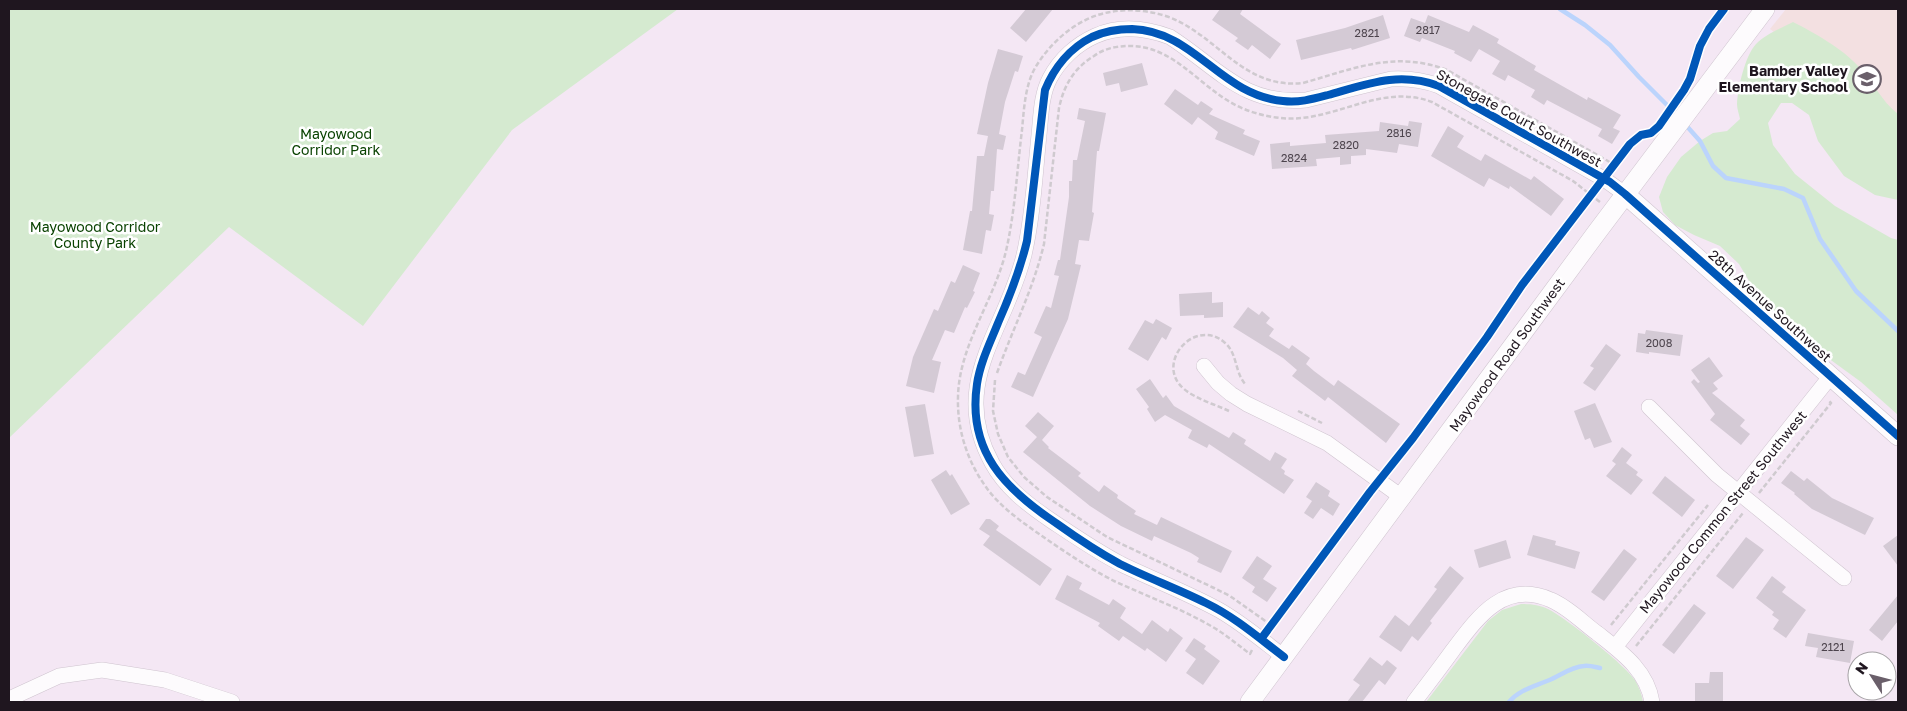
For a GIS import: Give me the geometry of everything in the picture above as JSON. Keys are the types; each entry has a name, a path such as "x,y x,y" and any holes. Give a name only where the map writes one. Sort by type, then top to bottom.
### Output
{"street":[{"name":"Mayowood Road Southwest","path":"1250,702 1403,498 1625,194 1765,9"},
{"name":"Stonegate Court Southwest","path":"1284,657 1221,611 1098,552 1037,510 1011,489 1002,478 993,466 982,439 976,413 979,370 1013,289 1023,258 1030,219 1042,105 1050,78 1058,66 1079,45 1101,33 1113,30 1140,29 1170,37 1239,87 1270,99 1294,102 1391,79 1421,80 1439,86 1604,179 1625,194"},
{"name":"28th Avenue Southwest","path":"1625,194 1898,436"},
{"path":"1204,366 1218,383 1231,394 1247,404 1327,443 1403,498"},
{"name":"Mayowood Common Street Southwest","path":"1615,647 1830,377"},
{"path":"1649,407 1696,456 1738,494 1844,578"},
{"path":"1414,702 1473,624 1490,607 1509,596 1531,594 1551,600 1562,606 1615,647 1642,674 1648,684 1652,702"},
{"path":"9,699 59,676 102,670 165,680 232,702"}],"path":[{"path":"1250,654 1212,627 1089,567 1026,525 1005,508 987,489 964,445 958,414 959,383 962,366 996,283 1006,253 1025,102 1034,70 1044,55 1056,42 1081,23 1110,12 1127,11 1154,13 1178,21 1248,72 1273,82 1303,83 1380,62 1418,61 1446,70 1615,165"},
{"path":"1272,625 1230,596 1129,549 1062,507 1034,487 1020,472 1008,457 998,434 993,411 996,375 1029,295 1040,262 1059,108 1065,86 1071,76 1089,58 1102,51 1116,46 1138,46 1162,52 1230,102 1254,113 1266,116 1294,119 1309,118 1393,96 1421,98 1432,102 1573,181 1591,195"},
{"path":"1585,203 1620,158"},
{"path":"1636,646 1831,403"},
{"path":"1610,626 1726,483"},
{"path":"1261,639 1277,617"}],"shaded area":[{"name":"Bamber Valley Elementary School","path":"1786,9 1898,9 1898,126 1770,29"}],"green space":[{"name":"Mayowood Corridor Park","path":"9,9 678,9 512,130 363,326 229,227 9,438"},
{"path":"1793,22 1827,41 1852,60 1898,114 1898,200 1875,195 1844,176 1818,141 1809,115 1792,103 1781,103 1768,123 1773,145 1795,174 1835,206 1891,238 1898,240 1898,415 1861,382 1824,355 1758,296 1739,264 1720,246 1675,225 1663,212 1659,197 1667,177 1681,157 1700,141 1713,133 1727,131 1740,119 1737,104 1739,89 1745,64 1752,49 1764,37"},
{"path":"1521,604 1535,605 1548,609 1594,642 1619,663 1635,680 1643,702 1426,702 1488,621 1502,610"}],"building":[{"path":"1026,9 1053,9 1026,42 1010,28"},
{"path":"1220,9 1243,9 1240,14 1281,44 1270,59 1252,45 1248,50 1235,41 1238,38 1212,20"},
{"path":"1383,15 1390,38 1352,50 1351,48 1301,60 1296,40 1345,28"},
{"path":"1428,15 1469,32 1473,25 1499,39 1497,43 1536,66 1534,70 1587,100 1588,97 1621,115 1613,128 1620,131 1612,144 1598,136 1602,129 1547,100 1544,105 1531,97 1535,90 1508,75 1505,81 1492,74 1500,61 1479,49 1471,62 1454,53 1455,51 1422,38 1420,42 1404,36 1411,18 1425,23"},
{"path":"998,49 1023,56 1018,72 1015,71 1005,102 999,134 1006,136 1003,150 997,149 994,191 991,191 989,214 994,215 991,231 986,230 982,254 963,250 970,211 972,211 977,156 984,156 988,136 977,134 988,83"},
{"path":"1142,63 1148,85 1121,92 1119,83 1106,86 1103,73"},
{"path":"1175,89 1198,105 1201,101 1213,109 1209,114 1245,130 1243,134 1260,141 1254,156 1215,139 1218,132 1198,117 1192,125 1164,104"},
{"path":"1079,108 1106,113 1099,151 1097,151 1092,212 1094,213 1089,241 1079,240 1075,264 1081,265 1068,319 1033,397 1011,387 1018,372 1025,375 1042,337 1034,333 1046,306 1051,308 1059,276 1054,275 1058,260 1060,260 1069,197 1069,181 1072,181 1073,160 1077,160 1085,121 1077,119"},
{"path":"1409,121 1422,123 1418,147 1399,144 1397,153 1366,149 1366,155 1351,156 1351,164 1340,165 1340,157 1316,159 1317,166 1272,169 1270,144 1290,142 1290,146 1326,143 1325,135 1379,131 1380,122 1408,126"},
{"path":"1448,126 1464,136 1457,147 1481,161 1485,154 1531,180 1534,176 1564,199 1551,216 1510,186 1509,189 1489,178 1484,187 1431,156"},
{"path":"963,265 980,273 973,291 975,292 967,308 965,307 954,333 945,330 932,360 941,362 934,393 906,386 913,357 934,309 938,311 951,281 955,283"},
{"path":"1212,292 1212,303 1223,302 1223,317 1204,318 1204,315 1180,316 1179,294"},
{"path":"1248,307 1259,315 1262,311 1270,318 1266,323 1274,329 1269,336 1289,349 1292,345 1310,358 1306,364 1314,371 1334,386 1338,380 1400,424 1386,443 1328,397 1325,401 1292,376 1297,370 1283,358 1233,327"},
{"path":"1156,319 1172,328 1166,340 1162,337 1148,361 1128,349 1145,320 1153,324"},
{"path":"1646,330 1683,335 1680,356 1636,352 1638,333 1645,334"},
{"path":"1606,344 1621,355 1595,391 1583,383 1594,368 1590,366"},
{"path":"1709,357 1723,376 1713,383 1718,389 1712,393 1745,420 1740,426 1750,434 1741,445 1710,420 1715,414 1691,382 1694,379 1698,383 1700,382 1691,370"},
{"path":"1150,379 1163,398 1166,395 1174,406 1229,438 1233,432 1246,440 1244,444 1270,461 1275,452 1287,459 1281,468 1285,471 1284,474 1294,480 1284,494 1209,444 1207,448 1188,438 1192,430 1165,415 1155,422 1147,409 1149,407 1136,389"},
{"path":"1595,403 1612,442 1594,448 1590,438 1585,440 1574,411"},
{"path":"925,404 934,454 914,457 905,407"},
{"path":"1038,412 1054,426 1042,440 1048,448 1081,473 1078,476 1099,492 1104,485 1118,495 1117,498 1136,511 1134,514 1157,525 1161,517 1232,551 1221,573 1197,562 1199,558 1191,553 1154,536 1152,541 1121,526 1090,506 1023,452 1037,437 1025,426"},
{"path":"1622,447 1632,455 1626,463 1638,472 1636,475 1643,480 1631,495 1606,476 1616,464 1612,461"},
{"path":"946,470 950,476 952,474 970,504 951,515 931,480"},
{"path":"1791,471 1804,481 1807,478 1832,498 1874,518 1865,535 1812,509 1781,483"},
{"path":"1665,476 1695,500 1682,517 1652,493"},
{"path":"1316,482 1330,491 1328,496 1340,504 1333,516 1321,508 1313,519 1304,513 1312,501 1306,497"},
{"path":"986,519 990,519 999,526 996,530 1052,569 1040,586 983,545 990,536 979,529"},
{"path":"1533,535 1556,541 1555,545 1580,552 1575,569 1527,555"},
{"path":"1898,535 1898,566 1883,546"},
{"path":"1746,537 1764,550 1733,589 1716,576"},
{"path":"1506,540 1511,558 1479,568 1474,550"},
{"path":"1624,549 1637,559 1604,601 1591,592"},
{"path":"1257,556 1272,566 1263,579 1277,588 1267,602 1252,592 1255,587 1242,578"},
{"path":"1450,566 1464,578 1430,621 1432,623 1418,641 1412,636 1401,652 1379,637 1395,615 1409,626 1437,589 1434,587"},
{"path":"1067,575 1082,583 1079,589 1109,605 1113,599 1126,608 1120,618 1142,634 1152,620 1168,632 1170,628 1183,638 1166,662 1147,648 1145,651 1123,636 1119,641 1098,626 1100,623 1055,599"},
{"path":"1772,576 1786,587 1782,592 1806,610 1786,638 1773,629 1779,620 1772,615 1774,612 1756,598"},
{"path":"1898,595 1898,621 1882,641 1869,630"},
{"path":"1694,604 1706,613 1674,654 1662,645"},
{"path":"1808,633 1854,641 1852,651 1847,651 1847,662 1816,657 1818,648 1805,646"},
{"path":"1194,638 1206,646 1204,649 1220,661 1203,685 1186,673 1196,659 1185,651"},
{"path":"1370,657 1382,666 1387,660 1397,668 1385,685 1379,680 1362,702 1347,702 1360,685 1353,680"},
{"path":"1710,672 1723,672 1723,702 1695,702 1695,683 1709,683"}],"waterway":[{"path":"1560,9 1585,25 1610,45 1679,117"},
{"path":"1684,123 1700,141 1713,166 1726,178 1784,189 1803,198 1820,239 1856,291 1898,331"},
{"path":"1509,702 1531,687 1574,668 1588,666 1600,668"}],"cycle path":[{"path":"1261,639 1370,492 1413,438 1487,337 1522,285 1630,144 1641,135 1651,133 1659,126 1684,90 1690,79 1700,46 1709,29 1724,9"},
{"path":"1284,657 1217,609 1120,564 1088,545 1038,510 1006,482 994,466 984,448 978,429 975,408 980,368 1007,303 1027,241 1045,90 1053,74 1064,59 1077,47 1097,35 1127,29 1154,32 1173,40 1191,51 1242,88 1261,96 1283,101 1306,100 1370,83 1397,79 1439,86 1610,182 1898,436"}],"place":[{"name":"Bamber Valley Elementary School","path":"1867,79"}],"park label":[{"name":"Mayowood Corridor County Park","path":"95,236"}]}
